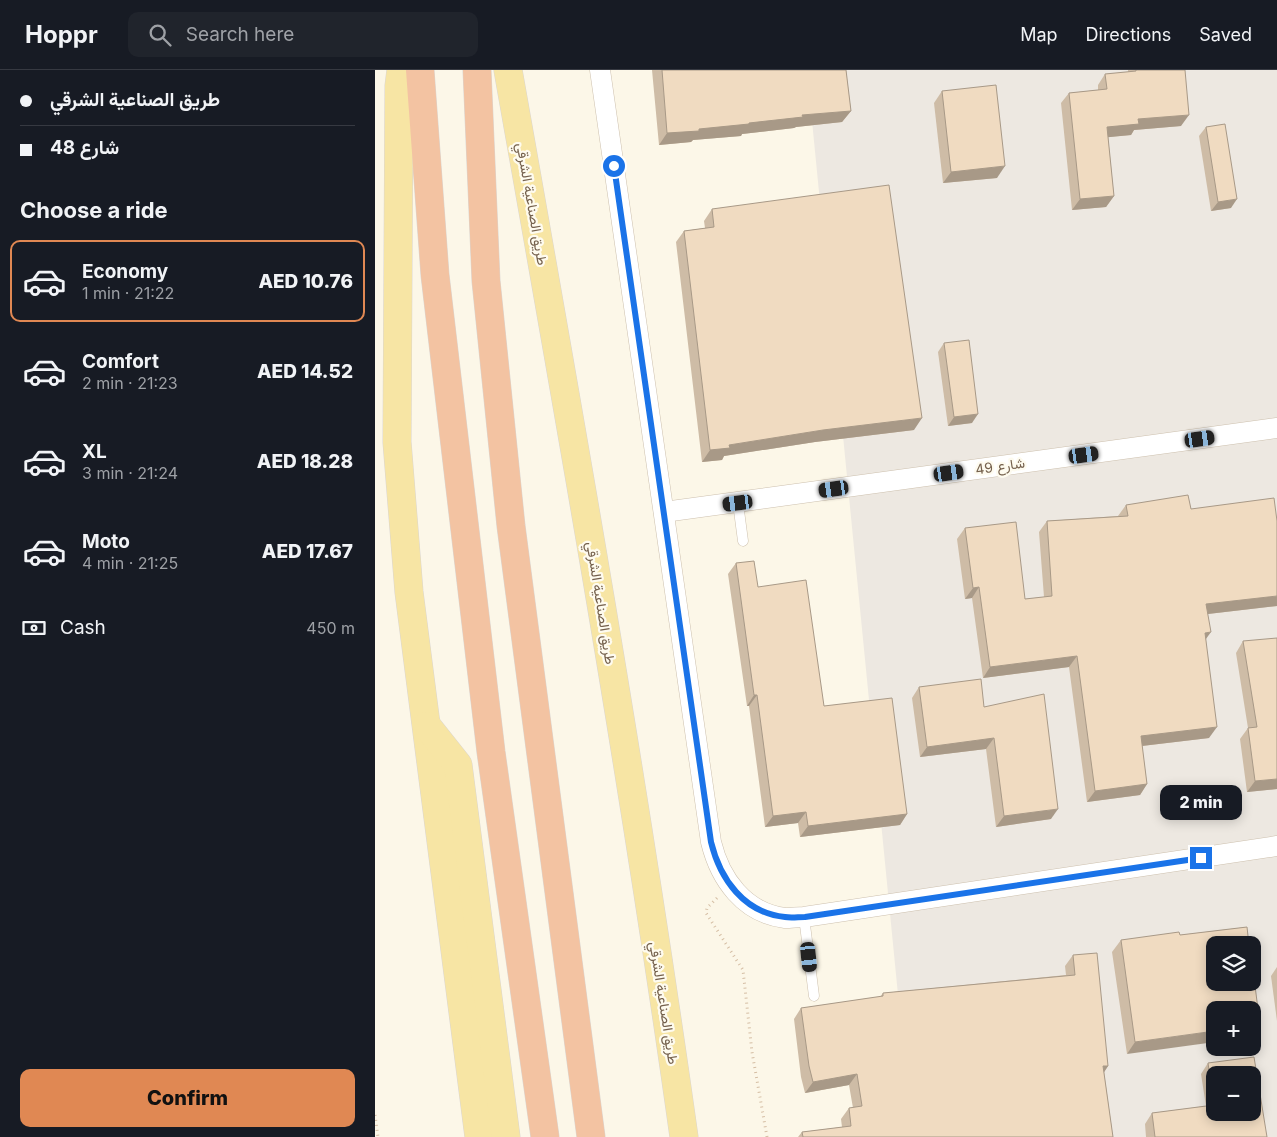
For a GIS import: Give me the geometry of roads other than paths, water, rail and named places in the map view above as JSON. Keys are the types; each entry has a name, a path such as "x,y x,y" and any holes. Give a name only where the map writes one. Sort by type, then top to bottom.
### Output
{"highway":[{"path":"420,70 435,275 491,752 545,1137"},
{"path":"477,70 486,281 511,526 591,1137"}],"main road":[{"path":"401,70 399,96 397,442 409,592 479,1137"},
{"name":"طريق الصناعية الشرقي","path":"508,70 581,477 669,1030 684,1137"},
{"path":"426,725 458,765 507,1137"}],"street":[{"path":"600,70 711,842 716,860 724,877 735,892 750,904 785,918 813,916 1277,846"},
{"name":"شارع 49","path":"664,512 1277,428"}],"lane":[{"path":"738,503 743,541"},
{"path":"813,916 814,996"}]}
